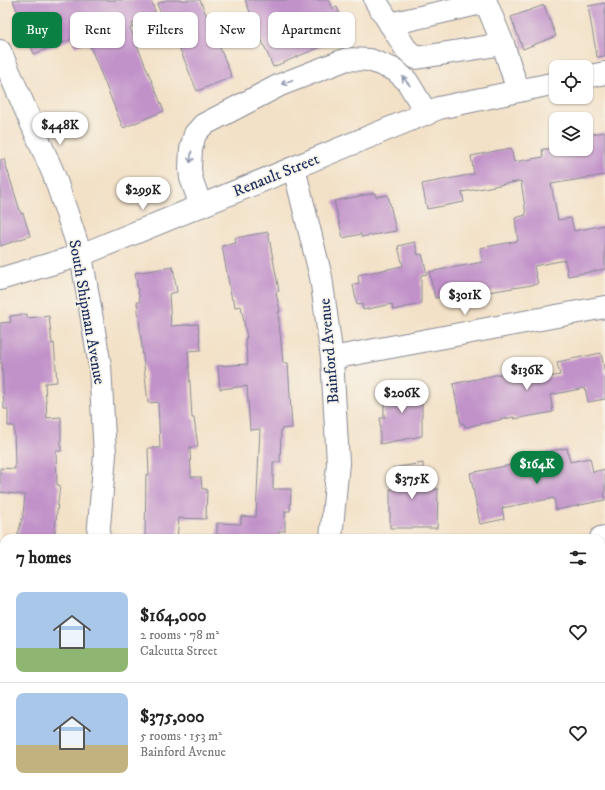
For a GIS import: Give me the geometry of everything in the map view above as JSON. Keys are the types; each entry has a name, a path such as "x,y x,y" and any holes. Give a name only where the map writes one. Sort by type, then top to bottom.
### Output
{"street":[{"path":"375,0 406,49 416,58 503,44"},
{"path":"390,24 485,1 503,44 518,91"},
{"name":"South Shipman Avenue","path":"0,51 54,175 80,255 100,366 105,455 98,534"},
{"path":"201,206 191,178 190,168 191,150 195,134 203,125 280,85 347,59 370,60 395,70 407,81 427,114"},
{"path":"593,76 605,73"},
{"name":"Renault Street","path":"0,279 80,255 439,108 549,84"},
{"name":"Bainford Avenue","path":"294,168 321,277 332,358 338,463 331,534"},
{"path":"332,358 605,307"}],"building":[{"path":"13,0 151,0 155,12 133,12 133,27 130,28 133,35 133,48 138,48 164,111 123,128 91,48 125,48 125,12 70,12 70,40 62,43 62,12 18,12"},
{"path":"166,0 200,0 206,14 206,48 220,48 232,77 197,91 179,48 198,48 198,12 160,12 157,4"},
{"path":"245,0 329,0 333,9 337,7 339,12 268,12 268,48 318,48 273,67 260,36 260,12 250,12"},
{"path":"605,3 605,56 597,57 588,6"},
{"path":"544,5 556,36 523,49 511,17"},
{"path":"32,48 49,48 34,54"},
{"path":"605,132 605,175 551,184 558,220 571,218 574,231 605,225 605,269 568,276 565,260 534,266 538,284 488,292 487,289 435,298 429,272 483,262 480,248 518,241 515,218 526,215 521,181 462,192 464,202 427,209 422,184 474,174 471,156 511,148 514,162 543,157 542,149 549,149 549,156 593,156 593,134"},
{"path":"4,159 21,214 23,213 30,236 0,246 0,160"},
{"path":"375,193 376,197 388,195 396,231 361,237 361,234 343,238 334,201"},
{"path":"268,232 279,291 276,292 280,312 278,312 283,363 288,363 292,428 281,429 280,462 273,462 273,489 291,489 290,511 285,511 285,531 279,531 279,534 217,534 217,523 241,524 241,516 256,517 260,429 250,430 247,386 220,389 218,366 248,364 245,338 247,338 241,306 235,307 234,300 232,300 222,246 236,243 235,238"},
{"path":"415,242 418,255 422,254 427,274 421,275 421,304 393,310 392,304 363,310 362,304 357,305 353,285 359,284 358,275 403,266 398,246"},
{"path":"173,267 177,292 169,294 171,326 198,324 201,350 188,351 192,418 194,418 198,447 190,447 191,477 201,477 202,489 207,489 206,519 179,518 177,534 145,534 146,474 149,475 148,448 160,448 158,402 148,403 137,302 140,302 135,273"},
{"path":"27,314 27,318 49,316 52,344 54,343 57,382 45,383 47,418 61,417 61,451 56,451 57,485 60,485 54,534 18,534 23,515 25,495 0,492 0,468 15,469 14,426 8,426 8,409 4,409 2,363 0,363 0,323 11,322 10,316"},
{"path":"601,353 605,374 605,399 588,402 585,388 550,395 553,412 514,419 514,417 465,427 464,423 461,424 453,384 528,368 531,380 560,375 557,362"},
{"path":"384,387 422,387 422,436 380,444 380,418 384,418"},
{"path":"567,448 570,462 590,458 593,472 605,469 605,500 556,510 554,498 502,508 504,519 480,524 470,473 541,459 540,453"},
{"path":"423,463 423,489 438,489 437,528 390,528 390,489 393,489 393,468"}]}
